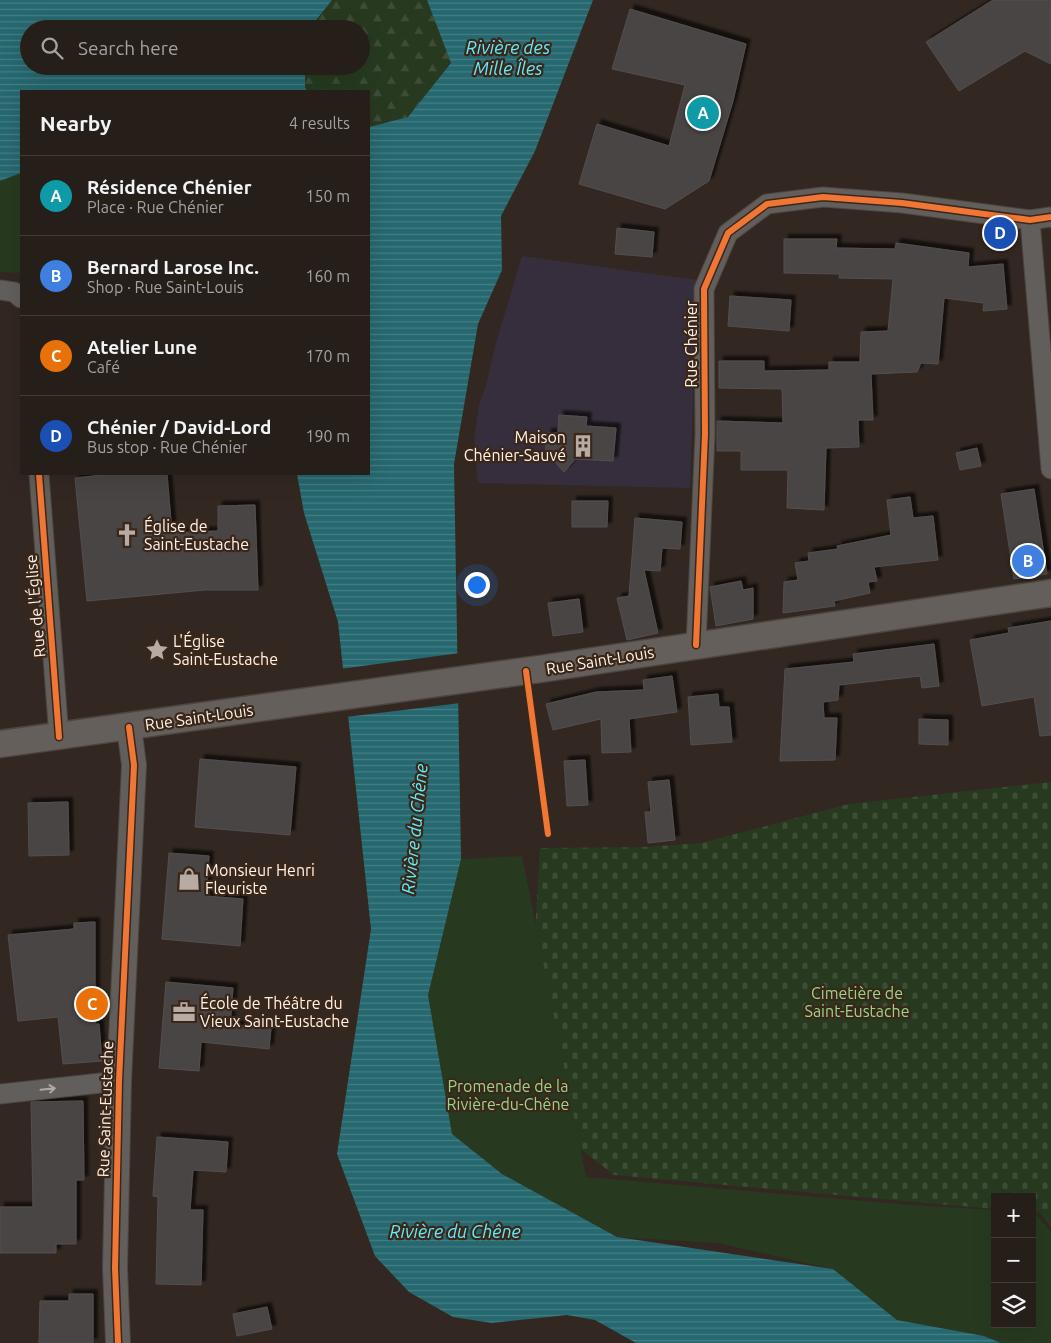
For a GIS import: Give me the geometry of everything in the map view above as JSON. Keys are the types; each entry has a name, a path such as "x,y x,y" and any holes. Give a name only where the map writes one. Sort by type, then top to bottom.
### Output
{"main road":[{"name":"Rue Saint-Louis","path":"0,744 464,680 1051,593"}],"street":[{"name":"Rue Chénier","path":"696,645 705,434 704,289 728,233 767,204 824,197 902,203 1030,220 1051,217"},
{"path":"1030,220 1051,469"},
{"name":"Rue de l'Église","path":"39,475 59,737"},
{"name":"Rue Saint-Eustache","path":"118,1343 115,1268 119,1081 134,765 129,727"},
{"path":"0,1094 119,1081"}],"shaded area":[{"path":"522,256 697,280 690,488 478,483 474,439 479,404 487,382 495,346"}],"green space":[{"path":"332,0 427,0 451,63 408,117 370,127 370,90 306,90 305,75 370,75 370,20 316,20"},
{"path":"20,173 20,273 0,272 0,181"},
{"name":"Cimetière de Saint-Eustache","path":"1051,782 1051,1227 1040,1213 1036,1212 1036,1193 991,1193 991,1209 614,1175 560,1133 533,967 540,848 646,847 701,843 849,804"},
{"name":"Promenade de la Rivière-du-Chêne","path":"522,856 586,1177 911,1205 991,1210 991,1328 1036,1328 1036,1214 1051,1232 1051,1343 1001,1343 984,1336 897,1320 833,1269 718,1243 617,1237 502,1174 452,1134 428,995 461,859"}],"water":[{"path":"0,0 332,0 316,20 20,20 20,75 305,75 305,88 307,90 20,90 20,173 0,181"},
{"name":"Rivière du Chêne","path":"427,0 593,0 535,151 501,216 502,270 478,324 454,464 461,859 428,995 452,1134 502,1174 617,1237 833,1269 897,1320 984,1336 1001,1343 636,1343 595,1320 567,1315 492,1323 453,1317 409,1292 375,1256 337,1154 371,929 338,622 304,513 297,475 370,475 370,127 408,117 451,63"}],"pier":[{"path":"460,653 461,703 346,717 340,669"}],"building":[{"path":"993,0 1051,0 1051,64 1025,51 959,91 926,42"},
{"path":"630,9 746,44 733,101 709,181 665,209 579,184 597,124 669,146 685,85 612,69"},
{"path":"617,228 654,232 652,257 615,254"},
{"path":"784,239 837,239 836,248 895,249 896,243 969,253 968,267 1003,264 1007,309 983,311 984,303 944,298 938,364 921,363 917,372 871,374 873,420 858,420 859,447 826,448 824,510 787,508 788,470 741,470 741,451 717,451 717,421 783,423 782,389 719,388 719,361 764,361 764,371 829,370 829,362 860,362 861,332 888,331 893,279 839,278 840,274 784,273"},
{"path":"730,296 791,300 789,331 728,326"},
{"name":"Maison Chénier-Sauvé","path":"559,415 587,417 586,426 616,428 613,461 575,459 564,472 552,459 545,458 547,433 558,433"},
{"path":"977,448 981,466 960,470 956,453"},
{"name":"Église de Saint-Eustache","path":"103,475 167,475 172,533 218,531 218,506 255,505 258,590 205,590 87,601 75,478"},
{"path":"1034,489 1047,574 1014,579 1001,494"},
{"path":"910,497 913,518 933,516 938,560 874,567 877,581 868,582 870,593 834,601 835,606 783,613 784,582 798,580 795,563 809,561 808,553 838,549 837,546 891,535 887,500"},
{"path":"572,501 608,501 607,527 572,527"},
{"path":"635,518 682,522 680,549 662,548 660,571 644,570 658,633 627,640 617,598 629,596"},
{"path":"741,581 743,590 753,588 753,619 716,626 710,587"},
{"path":"579,599 583,632 553,636 548,603"},
{"path":"1051,621 1051,735 1040,736 1034,697 982,706 970,640 1009,633 1008,628"},
{"path":"934,644 939,686 922,688 920,676 839,685 838,700 823,702 824,718 837,718 835,760 780,761 785,669 854,662 853,654"},
{"path":"672,676 677,712 629,719 631,752 602,753 601,719 553,730 546,704 596,692 644,690 643,680"},
{"path":"718,694 719,707 729,707 732,742 691,745 688,697"},
{"path":"919,719 948,720 948,745 919,744"},
{"path":"200,759 296,767 290,835 195,827"},
{"path":"585,760 588,805 567,806 564,761"},
{"path":"669,780 675,840 648,843 645,812 651,812 648,782"},
{"path":"68,802 69,855 29,856 28,803"},
{"path":"169,853 209,856 206,896 243,899 240,946 162,939"},
{"path":"95,922 95,1024 99,1024 102,1061 63,1064 58,1017 18,1021 8,935 74,929 74,923"},
{"path":"166,982 233,988 230,1025 271,1028 269,1049 201,1042 199,1071 159,1068"},
{"path":"83,1101 84,1180 76,1180 76,1244 56,1244 56,1253 0,1253 0,1207 33,1207 31,1102"},
{"path":"157,1137 228,1142 226,1172 193,1170 190,1210 203,1210 201,1285 156,1284 158,1197 153,1196"},
{"path":"69,1294 93,1294 93,1343 39,1343 40,1301 69,1301"},
{"path":"267,1307 272,1329 237,1336 233,1314"}],"cycle path":[{"path":"696,645 705,434 704,289 728,233 767,204 823,197 902,203 1030,220 1051,217"},
{"path":"39,475 59,737"},
{"path":"526,671 548,834"},
{"path":"118,1343 115,1268 119,1081 134,765 129,727"}],"place":[{"name":"Résidence Chénier","path":"703,113"},
{"name":"Chénier / David-Lord","path":"1000,233"},
{"name":"Maison Chénier-Sauvé","path":"583,446"},
{"name":"Église de Saint-Eustache","path":"127,535"},
{"name":"Bernard Larose Inc.","path":"1028,561"},
{"name":"L'Église Saint-Eustache","path":"157,650"},
{"name":"Monsieur Henri Fleuriste","path":"189,879"},
{"name":"Atelier Lune","path":"92,1004"},
{"name":"École de Théâtre du Vieux Saint-Eustache","path":"184,1012"}],"water label":[{"name":"Rivière des Mille Îles","path":"508,58"}]}
